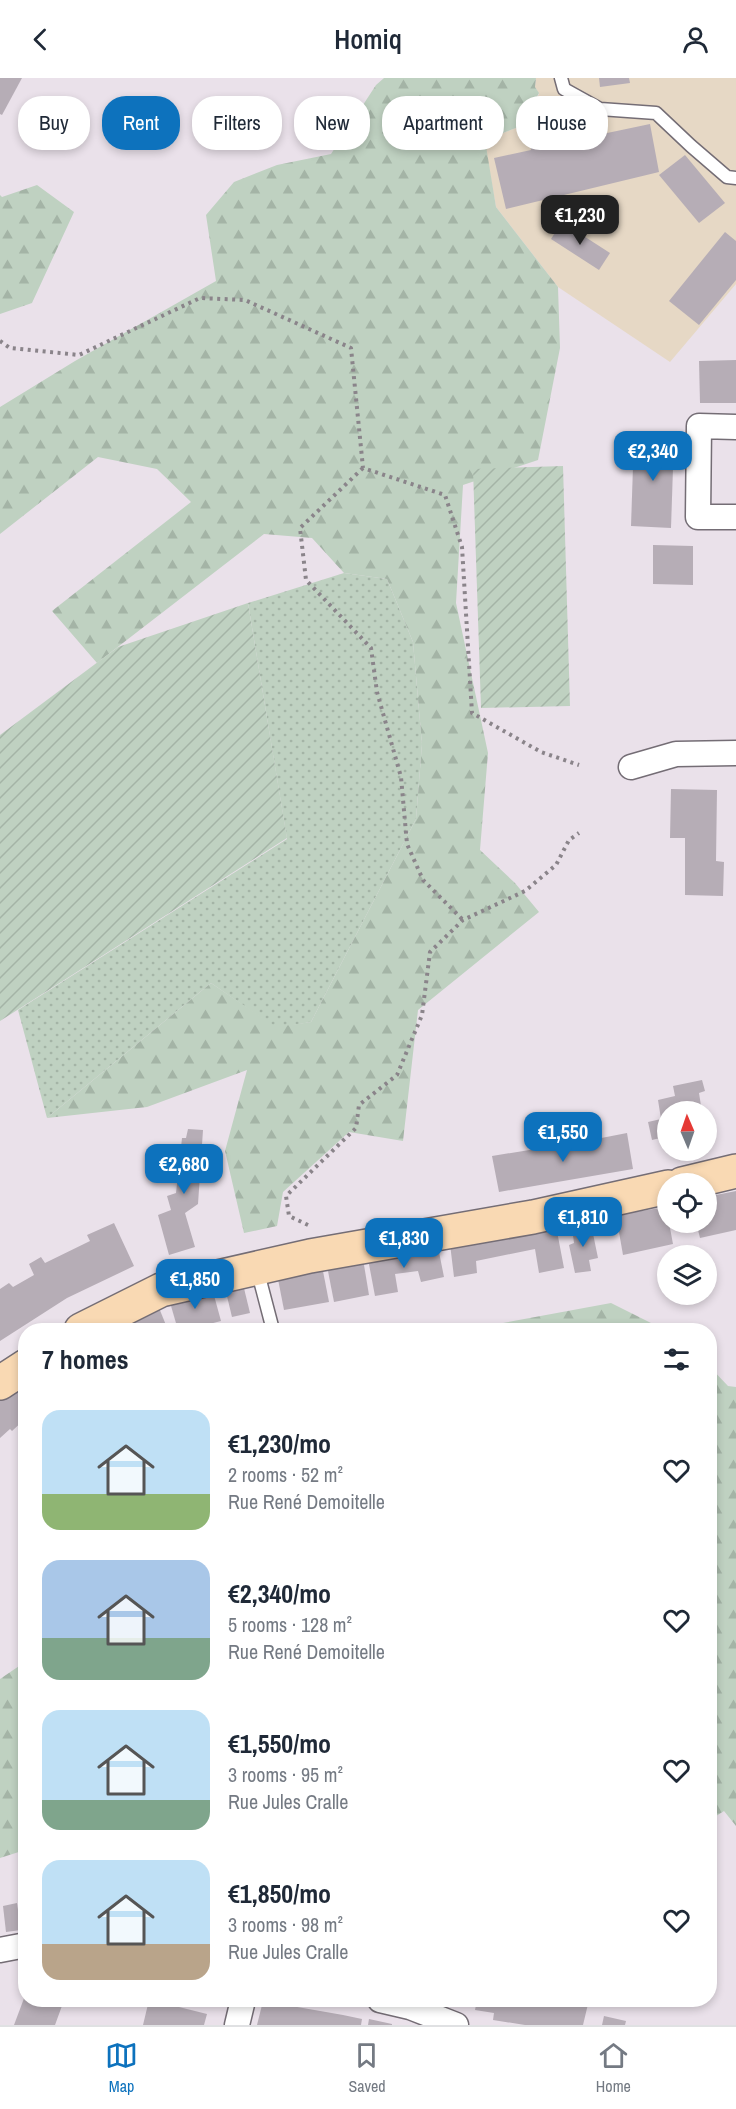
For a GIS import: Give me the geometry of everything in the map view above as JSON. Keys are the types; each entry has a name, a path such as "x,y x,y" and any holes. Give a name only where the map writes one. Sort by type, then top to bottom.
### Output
{"street":[{"path":"736,427 699,426 698,517 736,517"},
{"path":"631,767 676,754 736,753"},
{"path":"717,1176 736,1172"},
{"path":"95,1323 161,1290 325,1253 533,1217 657,1189"},
{"path":"0,1383 18,1371"},
{"path":"0,1950 18,1947"},
{"path":"237,2025 241,2007"},
{"path":"410,2007 456,2025"}],"lane":[{"path":"561,78 564,89 600,109 657,112 727,177 736,178"},
{"path":"257,1268 271,1323"}],"path":[{"path":"0,341 10,348 79,355 200,298 245,300 351,348 363,468"},
{"path":"363,468 445,495 462,547 472,713 541,752 579,765"},
{"path":"363,468 300,528 306,580 371,648 376,692 401,777 406,844 423,880 463,920"},
{"path":"325,1253 320,1230 289,1216 286,1196 356,1128 359,1104 397,1075 422,1015 430,952 463,920 525,891 556,865 569,840 579,834"}],"shaded area":[{"path":"536,78 736,78 736,284 670,362 558,287 496,207 486,150 504,150 504,132 516,128 516,150 608,150 608,96 538,96 535,87"}],"green space":[{"path":"384,78 536,78 535,87 539,93 537,96 516,96 516,128 504,133 504,96 382,96 382,150 487,150 496,207 558,287 560,348 538,460 463,485 456,603 488,753 480,850 515,883 539,912 418,1010 403,1141 349,1132 283,1192 277,1226 244,1233 225,1151 247,1070 147,1107 47,1118 211,983 276,1027 311,1022 416,819 422,744 413,642 387,579 344,573 312,538 264,534 97,663 52,611 191,502 157,469 98,457 0,534 0,407 75,361 216,281 206,215 234,182 277,165 331,154 334,150 370,150 369,96"},
{"path":"37,185 74,212 32,303 0,314 0,195 2,197"},
{"path":"563,466 570,706 481,708 473,469"},
{"path":"344,573 387,579 413,642 422,744 416,819 311,1022 276,1028 211,983 47,1118 18,1010 287,839 248,603"},
{"path":"248,603 287,838 0,1021 0,735 118,647"},
{"path":"611,1303 651,1323 503,1323"},
{"path":"717,1374 728,1386 736,1387 736,1826 724,1811 717,1816"},
{"path":"18,1667 18,1852 0,1858 0,1679"}],"building":[{"path":"0,78 22,78 2,115 0,114"},
{"path":"599,78 629,78 630,83 600,87"},
{"path":"650,124 659,172 506,209 494,158 531,150 608,150 608,133"},
{"path":"685,155 725,203 699,223 659,175"},
{"path":"562,222 610,253 599,270 551,239"},
{"path":"725,232 736,241 736,280 699,325 669,301"},
{"path":"736,360 736,403 700,403 699,361"},
{"path":"634,437 674,438 671,528 631,526"},
{"path":"653,545 693,546 693,585 653,584"},
{"path":"671,789 717,790 716,861 724,862 723,896 685,895 685,838 670,838"},
{"path":"702,1080 705,1091 699,1093 700,1101 658,1101 675,1096 673,1086"},
{"path":"657,1120 657,1139 652,1140 648,1122"},
{"path":"188,1129 203,1130 198,1204 185,1213 195,1247 169,1255 158,1215 171,1210 167,1196 176,1193 182,1138 186,1138"},
{"path":"627,1133 633,1169 499,1192 492,1156 585,1141 587,1147 586,1141"},
{"path":"736,1191 736,1230 700,1238 699,1233 717,1233 717,1195"},
{"path":"657,1208 657,1233 671,1233 673,1244 657,1245 657,1248 623,1255 616,1215"},
{"path":"114,1223 134,1266 67,1298 28,1323 18,1323 18,1329 0,1341 0,1289 9,1283 13,1287 34,1275 29,1264 41,1257 45,1263 90,1241 87,1235"},
{"path":"591,1224 598,1258 589,1260 591,1271 575,1273 569,1245 574,1243 572,1228"},
{"path":"556,1226 564,1268 539,1273 535,1249 476,1261 477,1273 454,1277 450,1244"},
{"path":"438,1247 444,1277 421,1282 418,1271 395,1274 398,1292 375,1296 368,1259"},
{"path":"363,1259 369,1295 334,1302 327,1266"},
{"path":"322,1266 329,1302 284,1310 277,1274"},
{"path":"242,1280 250,1313 232,1317 224,1284"},
{"path":"212,1288 221,1321 176,1323 169,1299"},
{"path":"157,1303 165,1323 117,1323 116,1320"},
{"path":"18,1380 18,1425 0,1438 0,1393"},
{"path":"17,1903 18,1930 6,1932 3,1906"},
{"path":"21,2007 62,2007 55,2025 14,2025"},
{"path":"147,2007 179,2007 207,2014 204,2025 143,2025"},
{"path":"262,2007 297,2007 362,2019 361,2025 257,2025"},
{"path":"476,2007 587,2007 583,2025 525,2025 493,2020 494,2013 475,2010"},
{"path":"604,2016 626,2021 625,2025 602,2025"},
{"path":"369,2019 392,2024 392,2025 368,2025"}]}
